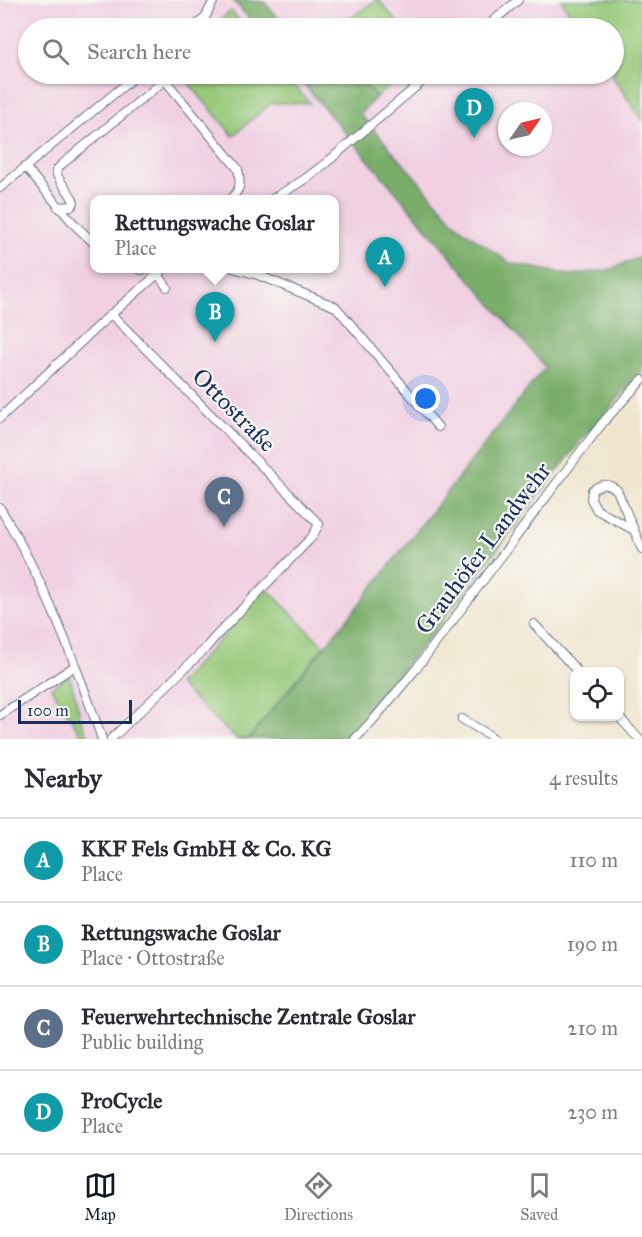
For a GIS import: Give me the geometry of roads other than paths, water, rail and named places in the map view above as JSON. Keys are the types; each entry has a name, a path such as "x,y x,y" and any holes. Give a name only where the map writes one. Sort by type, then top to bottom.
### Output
{"street":[{"path":"205,18 214,0"},
{"path":"496,18 518,0"},
{"path":"0,188 126,84"},
{"path":"58,207 72,206 74,202 57,177 56,171 154,84"},
{"path":"168,84 238,169 240,181 235,195"},
{"path":"279,195 326,163 419,84"},
{"path":"25,167 58,207 90,239"},
{"path":"0,418 111,314 160,273"},
{"path":"161,273 167,287"},
{"path":"251,273 336,307 438,427"},
{"name":"Ottostraße","path":"111,314 319,524 312,537 204,650 111,739"},
{"name":"Grauhöfer Landwehr","path":"355,739 416,669 587,443 642,380"},
{"path":"634,531 597,510 591,499 592,490 609,484 617,490 642,549"},
{"path":"0,508 42,586 102,739"},
{"path":"534,624 573,667"},
{"path":"0,715 75,666"},
{"path":"462,719 494,739"},
{"path":"622,721 639,739"}],"place":[{"name":"ProCycle","path":"474,138"},
{"name":"KKF Fels GmbH & Co. KG","path":"385,287"},
{"name":"Rettungswache Goslar","path":"215,342"},
{"name":"Feuerwehrtechnische Zentrale Goslar","path":"224,527"}]}
